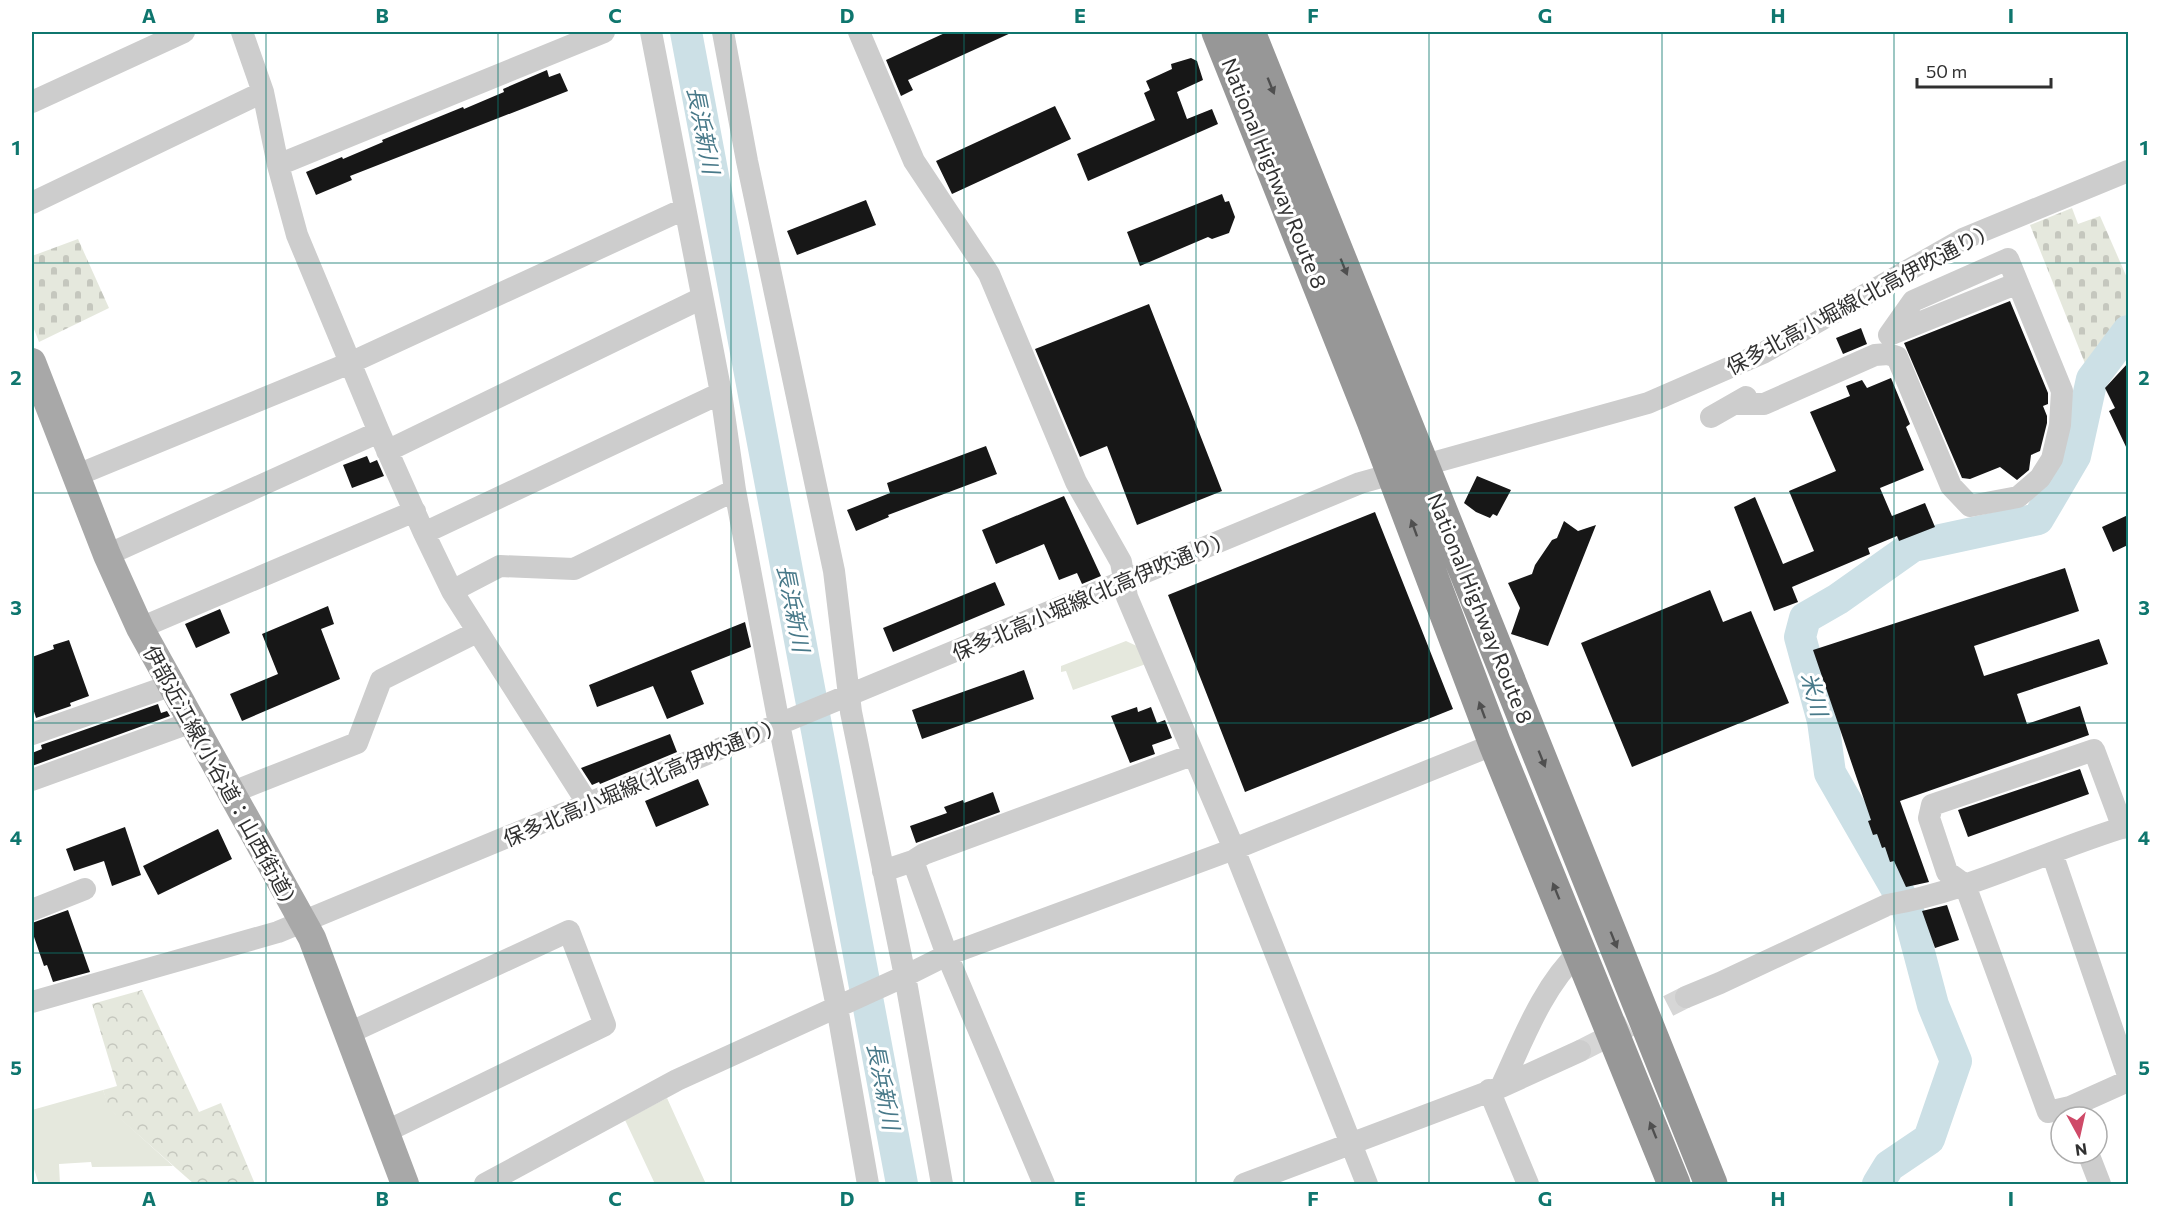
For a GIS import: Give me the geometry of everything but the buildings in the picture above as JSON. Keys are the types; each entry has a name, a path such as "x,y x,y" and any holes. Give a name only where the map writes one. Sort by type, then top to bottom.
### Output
{"highway":[{"name":"National Highway Route 8","path":"1218,32 1373,421 1495,744 1674,1185"},
{"name":"National Highway Route 8","path":"1249,32 1711,1185"}],"main road":[{"name":"伊部近江線(小谷道：山西街道)","path":"32,362 107,555 140,628 312,938 405,1185"}],"street":[{"path":"32,102 184,32"},
{"path":"242,32 263,92 278,165 297,235 424,533 452,591 588,804"},
{"path":"278,165 604,32"},
{"path":"651,32 721,393 735,490 785,722 841,1005 868,1185"},
{"path":"723,32 747,161 834,571 846,697 883,871 901,978 942,1185"},
{"path":"859,32 914,161 989,274 1076,482 1121,562 1127,597 1234,849 1367,1185"},
{"path":"32,203 263,92"},
{"name":"保多北高小堀線(北高伊吹通り)","path":"32,1002 278,932 1360,483 1648,403 1763,353 1963,239 2128,171"},
{"path":"75,476 350,363 684,209"},
{"path":"1711,417 1759,391 1879,338 1913,301 2008,259 2062,391 2060,425 2052,459 2040,478 2018,497 1970,506 1951,486 1897,357 1892,347 1879,338"},
{"path":"107,555 383,441 702,298"},
{"path":"1735,404 1764,404 1875,355 1888,354 1897,357"},
{"path":"424,533 721,393"},
{"path":"452,591 500,566 574,569 735,490"},
{"path":"140,628 415,511"},
{"path":"233,792 357,743 381,680 477,632"},
{"path":"32,734 172,685"},
{"path":"32,780 192,722"},
{"path":"485,1185 677,1080 947,955 1234,849 1495,744"},
{"path":"1686,997 1887,905 1906,902 1965,885 2126,827 2094,750 1932,805 1929,818 1947,872 1965,885 2049,1112"},
{"path":"883,871 1192,754"},
{"path":"2052,853 2128,1075"},
{"path":"913,861 947,955 1044,1185"},
{"path":"32,910 85,889"},
{"path":"349,1033 570,931 605,1025 385,1132"},
{"path":"1528,1185 1495,1089 1535,1013 1565,965 1580,951"},
{"path":"1244,1185 1351,1142 1495,1089 1580,1051"},
{"path":"2085,1105 2128,1081"},
{"path":"2092,1165 2100,1185"}],"green space":[{"path":"2072,208 2078,224 2100,216 2128,280 2128,314 2113,336 2086,366 2030,225"},
{"path":"78,239 109,308 39,342 32,324 32,256"},
{"path":"1126,641 1139,647 1146,664 1073,690 1066,671 1061,672 1061,666"},
{"path":"142,990 199,1112 221,1103 255,1184 194,1184 109,1109 103,1090 117,1086 92,1004"},
{"path":"103,1090 110,1109 173,1166 92,1167 91,1162 59,1164 60,1184 39,1184 32,1163 32,1110"},
{"path":"667,1098 706,1184 655,1184 625,1120"}],"waterway":[{"name":"長浜新川","path":"686,32 902,1184"},
{"name":"米川","path":"1878,1184 1889,1166 1929,1139 1956,1061 1933,1005 1907,907 1830,773 1823,721 1800,637 1805,618 1838,599 1913,546 2038,519 2075,456 2092,379 2128,331"}],"tunnel":[{"path":"1580,1051 1686,997"}]}
